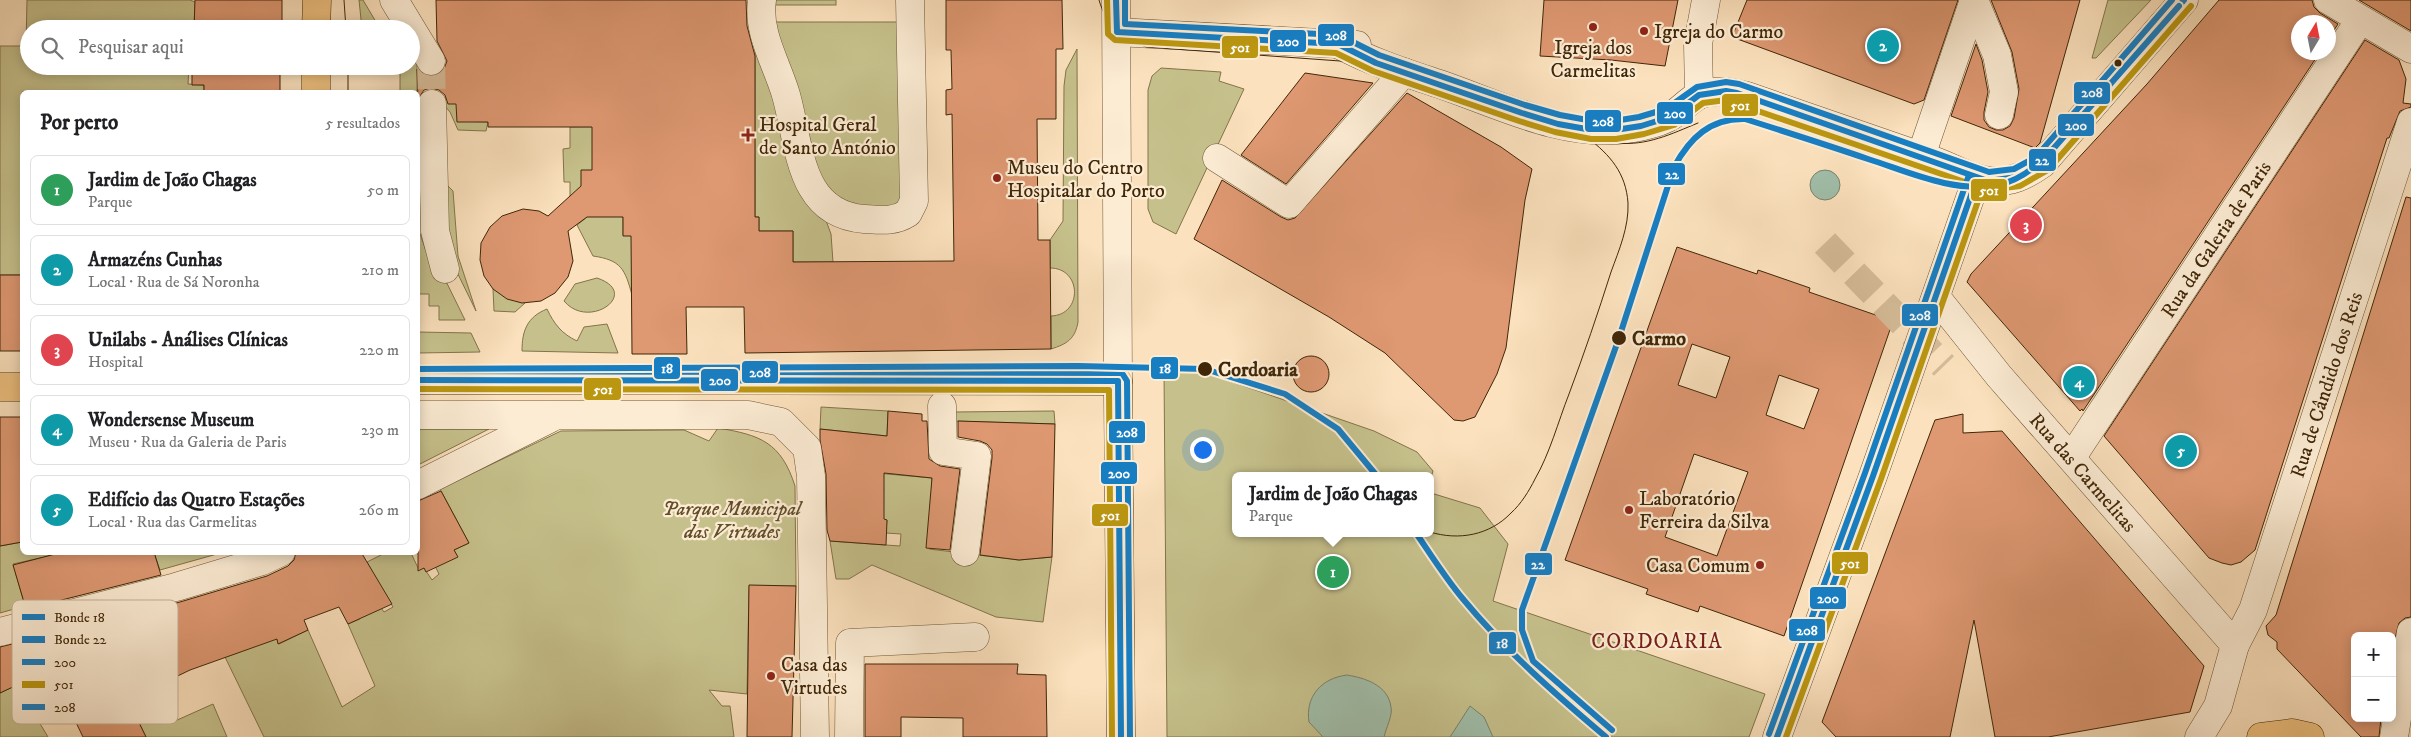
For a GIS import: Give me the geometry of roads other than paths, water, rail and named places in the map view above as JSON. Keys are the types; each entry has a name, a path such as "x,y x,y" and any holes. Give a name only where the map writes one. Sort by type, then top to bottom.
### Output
{"main road":[{"path":"316,20 317,0"},
{"path":"316,75 316,90"},
{"path":"420,380 1118,381 1121,737"},
{"path":"0,387 20,387"},
{"path":"2261,737 2292,733 2310,737"}],"street":[{"path":"394,0 406,20"},
{"path":"762,0 761,22 786,95 808,181 825,204 838,213 854,218 888,221 908,213 914,201 910,0"},
{"path":"1116,0 1118,381"},
{"path":"1699,95 1698,44 1706,0"},
{"path":"1921,156 1974,0"},
{"path":"1974,0 1997,55 2004,92 1999,115"},
{"path":"1338,44 1368,60 1558,124 1592,130 1615,130 1641,126 1670,117 1699,95 1726,92 1742,95 1921,156 1977,178 1988,181 2010,180 2027,175 2042,164 2184,0"},
{"path":"2328,0 2411,49"},
{"name":"Rua da Galeria de Paris","path":"2072,456 2360,20"},
{"path":"1116,32 1338,44 1390,49 1586,116 1641,126"},
{"path":"420,43 431,61"},
{"path":"1217,158 1289,204 1404,72"},
{"path":"432,104 435,231 445,269"},
{"name":"Rua de Cândido dos Reis","path":"2199,737 2218,706 2235,645 2253,610 2411,122"},
{"path":"1777,737 1848,545 1977,178"},
{"name":"Rua das Carmelitas","path":"1936,297 1999,376 2072,456 2235,645"},
{"path":"942,406 943,450 977,456 965,552"},
{"path":"420,415 748,415 781,422 807,448 811,476 815,737"},
{"path":"420,484 557,415"},
{"path":"125,600 176,587 262,561 275,555"},
{"path":"2394,737 2411,632"},
{"path":"849,737 850,643 975,637"}],"tunnel":[{"path":"431,61 432,104"},
{"path":"1825,243 1944,366"}],"tram line":[{"path":"344,0 345,20"},
{"path":"1099,0 1106,17 1116,29 1122,35 1146,47 1354,62 1392,69 1506,110 1617,143 1649,141 1698,123"},
{"name":"22","path":"1612,730 1533,661 1522,630 1522,610 1619,338 1674,167 1687,147 1711,126 1721,122 1745,119 1948,184 1981,187 2011,181 2023,175 2046,157 2179,6"},
{"path":"348,75 348,90"},
{"path":"1434,533 1463,536 1484,531 1503,521 1518,506 1527,493 1549,448 1591,333 1627,221 1627,192 1620,174 1610,158 1588,138"},
{"name":"18","path":"420,369 1078,366 1205,369 1285,394 1338,429 1374,472"},
{"name":"18","path":"1419,537 1439,567 1479,618 1549,688 1606,737"}],"place":[{"name":"Igreja dos Carmelitas","path":"1593,27"},
{"name":"Igreja do Carmo","path":"1644,31"},
{"name":"Armazéns Cunhas","path":"1883,46"},
{"name":"Hospital Geral de Santo António","path":"748,135"},
{"name":"Museu do Centro Hospitalar do Porto","path":"997,178"},
{"name":"Unilabs - Análises Clínicas","path":"2026,225"},
{"name":"Carmo","path":"1619,338"},
{"name":"Cordoaria","path":"1205,369"},
{"name":"Wondersense Museum","path":"2079,382"},
{"name":"Edifício das Quatro Estações","path":"2181,451"},
{"name":"Laboratório Ferreira da Silva","path":"1629,510"},
{"name":"Casa Comum","path":"1760,565"},
{"name":"Jardim de João Chagas","path":"1333,572"},
{"name":"Casa das Virtudes","path":"771,676"}],"district":[{"name":"CORDOARIA","path":"1657,641"}],"park label":[{"name":"Parque Municipal das Virtudes","path":"732,520"}]}
